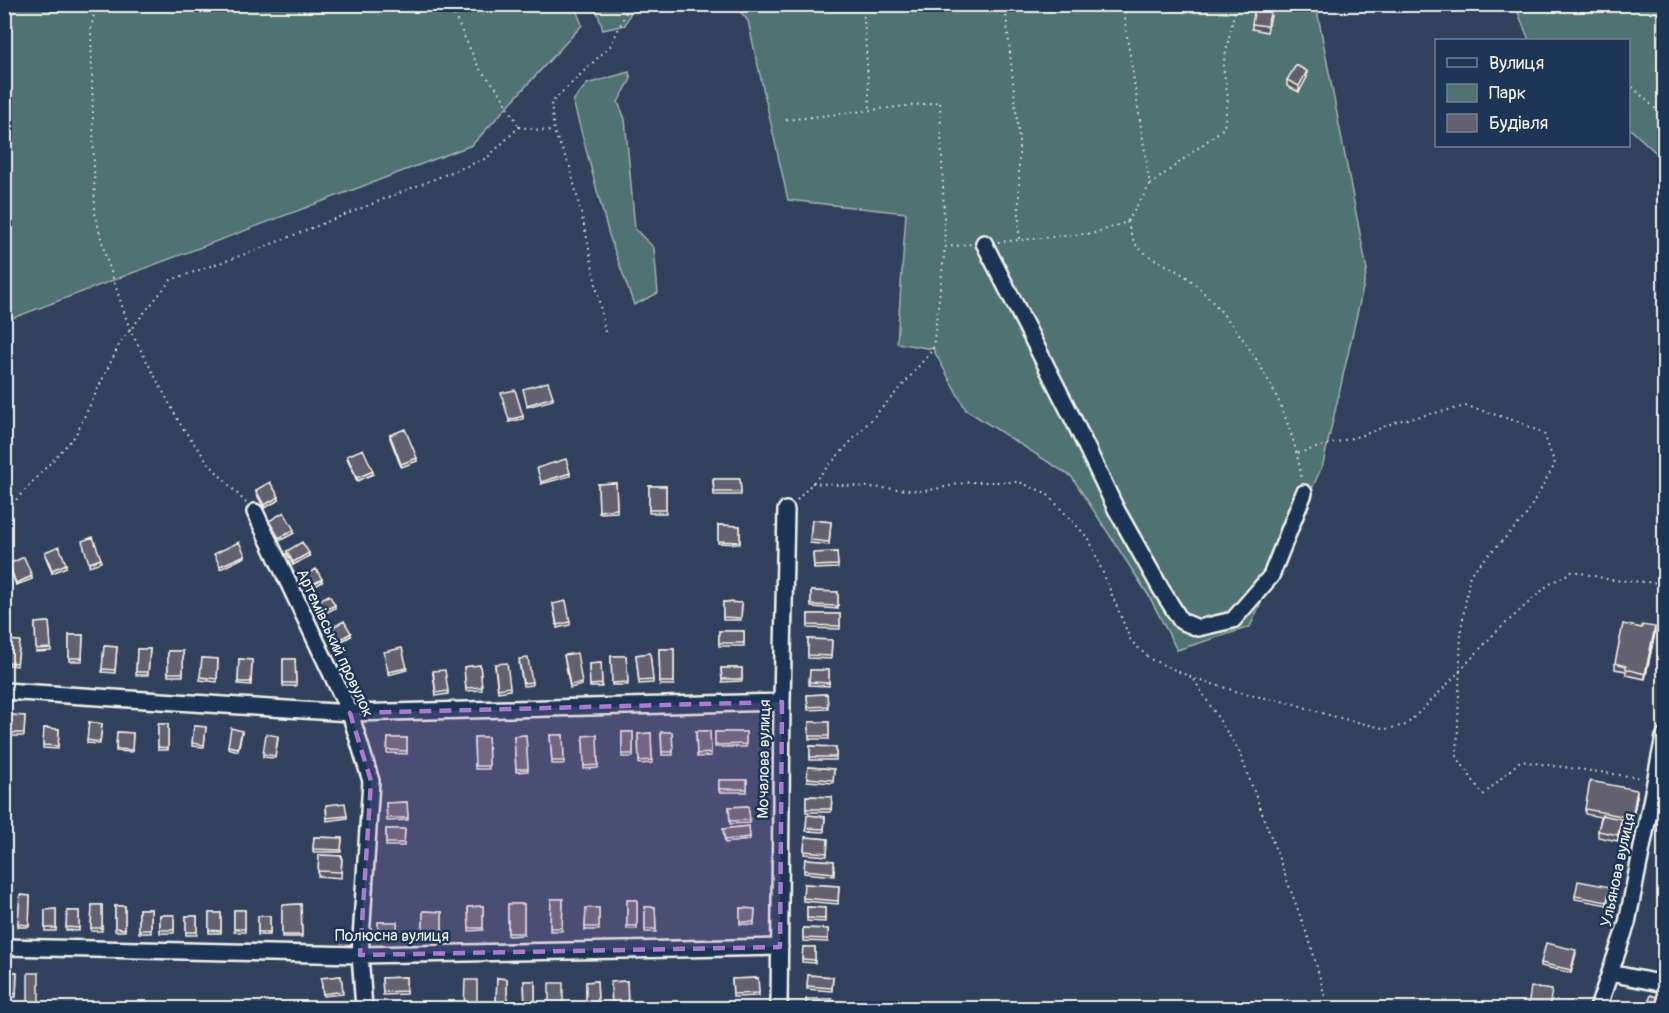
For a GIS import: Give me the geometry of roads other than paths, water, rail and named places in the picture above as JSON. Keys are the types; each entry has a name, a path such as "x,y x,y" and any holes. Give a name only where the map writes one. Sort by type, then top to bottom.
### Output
{"street":[{"path":"984,243 1116,509 1181,621 1197,628 1233,620 1271,576 1304,493"},
{"name":"Мочалова вулиця","path":"779,1008 786,510"},
{"name":"Артемівський провулок","path":"255,512 350,713 372,781 360,955 364,1008"},
{"path":"4,691 350,713 782,702"},
{"name":"Ульянова вулиця","path":"1598,1008 1627,924 1665,737"},
{"name":"Полюсна вулиця","path":"4,947 360,955 780,947"},
{"path":"1610,973 1665,984"}]}
